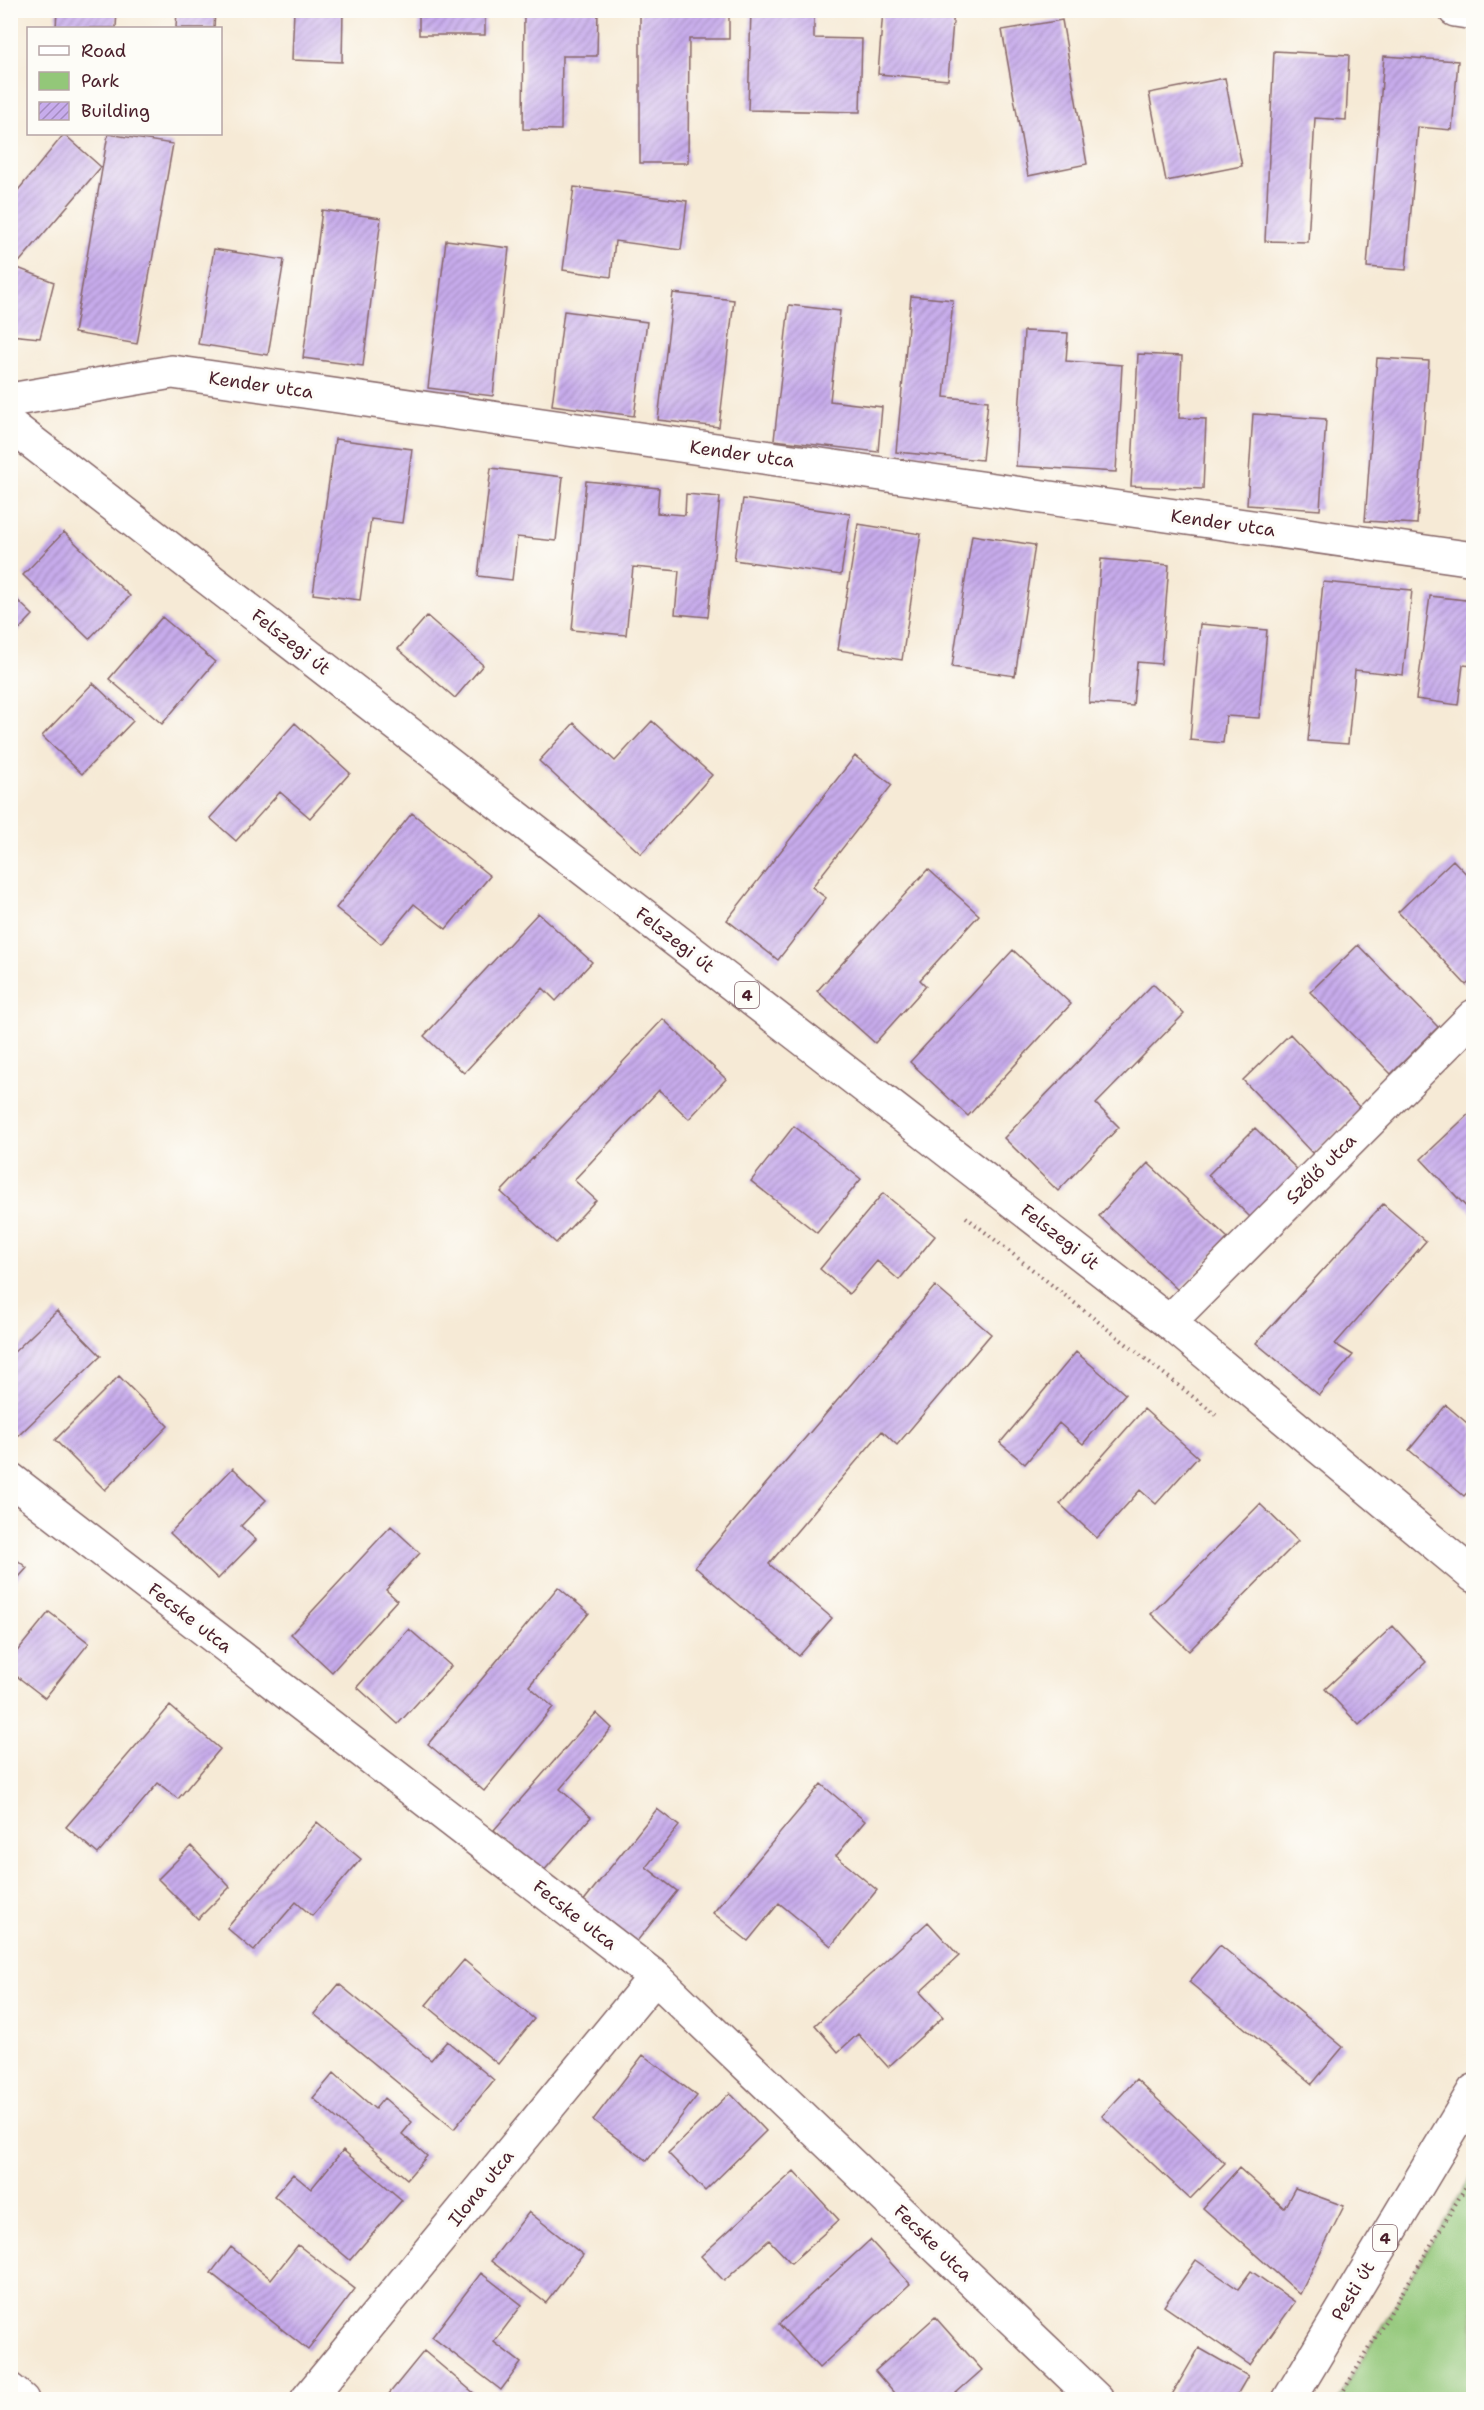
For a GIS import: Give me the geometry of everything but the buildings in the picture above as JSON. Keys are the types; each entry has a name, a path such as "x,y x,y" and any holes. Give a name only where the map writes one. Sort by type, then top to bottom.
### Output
{"street":[{"path":"1455,10 1473,13"},
{"name":"Kender utca","path":"10,400 172,372 1473,559"},
{"name":"Felszegi út","path":"10,425 1169,1322 1473,1576"},
{"name":"Szőlő utca","path":"1169,1322 1473,1016"},
{"name":"Fecske utca","path":"10,1479 655,1977 1097,2400"},
{"name":"Ilona utca","path":"307,2400 655,1977"},
{"name":"Pesti út","path":"1289,2400 1473,2091"},
{"path":"10,2390 22,2400"}],"path":[{"path":"1338,2400 1473,2173"}],"green space":[{"path":"1473,2173 1473,2399 1338,2399"}]}
